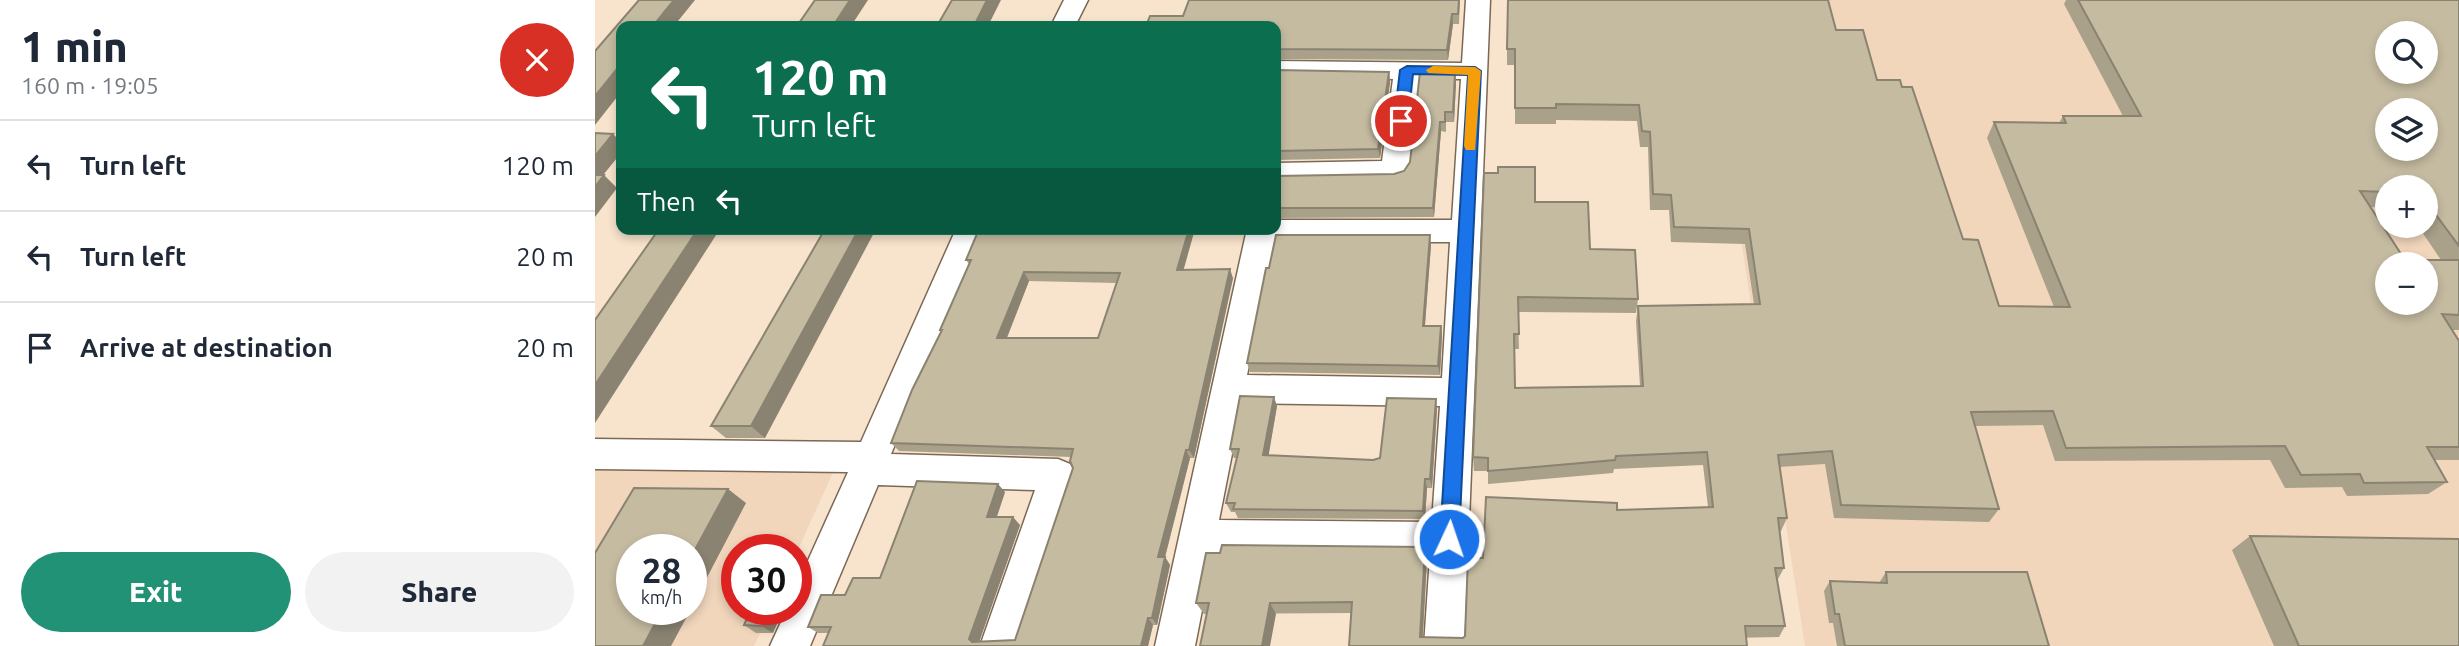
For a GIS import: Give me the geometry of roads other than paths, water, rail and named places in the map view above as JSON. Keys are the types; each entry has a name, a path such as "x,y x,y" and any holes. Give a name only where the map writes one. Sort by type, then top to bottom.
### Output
{"street":[{"path":"1066,21 1076,0"},
{"path":"1444,646 1478,0"},
{"path":"1281,69 1475,71"},
{"path":"1281,173 1395,171 1407,70"},
{"path":"1281,231 1466,230"},
{"path":"790,646 968,235"},
{"path":"1175,646 1260,235"},
{"path":"1228,389 1458,393"},
{"path":"595,454 868,463 1058,475 1000,646"},
{"path":"1198,537 1449,539"}]}
